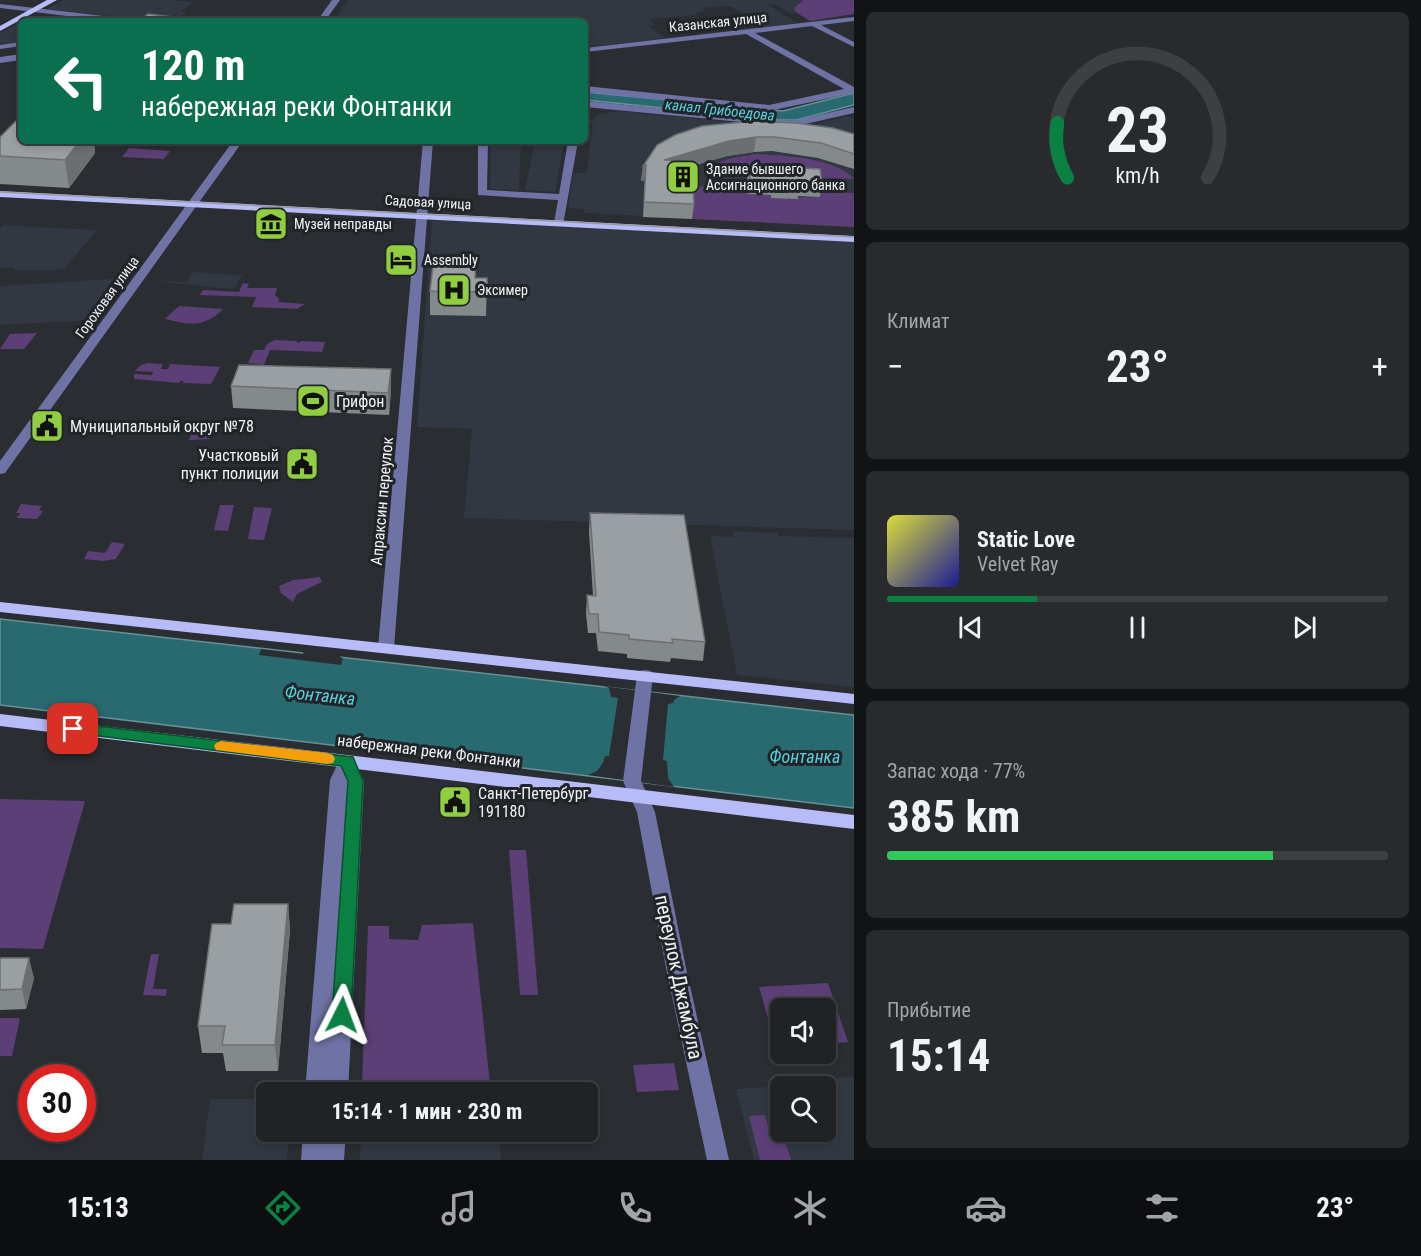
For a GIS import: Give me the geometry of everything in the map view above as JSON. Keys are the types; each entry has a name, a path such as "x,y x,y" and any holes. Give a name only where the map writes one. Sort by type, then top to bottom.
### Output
{"main road":[{"path":"20,18 53,0"},
{"path":"0,29 18,19"},
{"name":"Садовая улица","path":"0,188 191,201"},
{"name":"Садовая улица","path":"0,194 854,232"},
{"name":"Садовая улица","path":"559,220 854,239"},
{"path":"0,607 386,648 644,684 854,699"},
{"name":"набережная реки Фонтанки","path":"0,720 347,761 635,788 854,822"}],"street":[{"path":"325,18 338,0"},
{"path":"0,6 104,18"},
{"name":"Казанская улица","path":"588,50 854,19"},
{"path":"815,25 854,45"},
{"path":"748,32 853,90"},
{"path":"0,47 18,44"},
{"path":"0,60 18,57"},
{"path":"588,89 769,108 853,90"},
{"path":"588,104 792,124 854,110"},
{"name":"Гороховая улица","path":"0,470 231,144"},
{"name":"Гороховая улица","path":"0,453 236,144"},
{"name":"Апраксин переулок","path":"386,648 428,144"},
{"path":"483,144 482,193 563,197"},
{"path":"559,220 572,144"},
{"path":"635,788 644,684"},
{"path":"317,1082 339,780 347,761"},
{"path":"338,1082 356,781 347,761"},
{"name":"переулок Джамбула","path":"635,788 646,812 675,963 718,1160"},
{"path":"312,1160 313,1142"},
{"path":"333,1160 334,1142"}],"shaded area":[{"path":"63,0 194,2 181,11 187,12 180,18 129,18 47,9"},
{"path":"348,0 803,0 795,6 797,13 791,14 778,6 766,3 797,23 762,27 728,6 702,8 706,11 695,12 697,15 649,19 656,25 648,26 665,38 588,47 588,18 335,18"},
{"path":"803,0 854,0 854,14 810,21 797,13 794,8"},
{"path":"18,24 18,42 0,44 0,33"},
{"path":"617,111 772,126 809,126 846,116 854,118 854,227 584,213 584,209 568,208 573,173 587,173 592,123 588,123 588,120 592,120 599,114"},
{"path":"491,144 521,144 519,190 490,189"},
{"path":"534,144 563,144 555,192 525,190"},
{"path":"129,148 170,151 164,159 122,157"},
{"path":"755,154 822,162 835,166 854,179 709,172 712,167 722,161"},
{"path":"691,186 748,189 749,194 771,195 772,198 819,197 819,192 854,193 854,227 692,219"},
{"path":"432,220 854,242 854,530 464,518 472,429 417,427"},
{"path":"4,225 97,230 65,268 49,271 14,270 14,268 0,268 0,229"},
{"path":"193,272 242,275 234,289 148,281 187,282"},
{"path":"125,278 94,320 0,325 0,286"},
{"path":"243,283 249,284 247,288 277,288 275,295 279,302 305,304 297,309 252,307 256,297 200,295 203,290 239,292"},
{"path":"179,306 223,309 203,322 182,323 165,319"},
{"path":"37,333 24,349 0,349 10,334"},
{"path":"275,340 297,341 297,343 302,341 325,342 322,352 270,350 264,365 248,363 254,350 264,350 267,344"},
{"path":"163,364 161,369 168,369 170,364 220,367 212,383 209,384 183,383 183,380 178,383 134,379 134,374 152,375 153,372 135,371 141,365"},
{"path":"196,422 213,424 209,439 189,440"},
{"path":"21,504 42,506 39,510 43,511 37,519 17,518 20,513 16,513"},
{"path":"220,505 234,505 228,531 214,530"},
{"path":"254,507 272,508 264,540 248,539"},
{"path":"733,531 778,533 779,536 854,538 854,687 737,675 710,536 734,537"},
{"path":"112,542 125,544 116,559 103,561 84,559 88,551 105,553"},
{"path":"320,577 322,582 297,594 293,602 281,593 279,586 293,580"},
{"path":"0,799 85,801 43,949 0,948"},
{"path":"509,850 526,850 538,995 520,995"},
{"path":"473,923 490,1082 362,1082 368,926 389,926 389,939 418,940 422,925"},
{"path":"151,954 159,954 153,989 167,989 166,996 143,995"},
{"path":"828,983 833,998 770,998 770,1025 759,987"},
{"path":"836,1007 848,1042 836,1043"},
{"path":"0,1018 20,1018 12,1056 0,1056"},
{"path":"674,1063 679,1090 637,1092 633,1065"},
{"path":"854,1077 854,1160 754,1160 736,1089 769,1087 767,1080 770,1080 770,1142 836,1142 836,1078"},
{"path":"210,1099 256,1099 256,1142 288,1142 287,1160 202,1160"},
{"path":"765,1115 770,1142 785,1142 791,1160 760,1160 749,1116"},
{"path":"361,1142 499,1142 501,1160 360,1160"}],"water":[{"name":"канал Грибоедова","path":"588,92 783,111 854,93 854,105 796,120 588,100"},
{"name":"Фонтанка","path":"0,619 854,715 854,808 0,705"}],"pier":[{"path":"261,649 303,654 304,650 341,654 340,657 343,658 341,665 259,655"},
{"path":"603,686 680,696 673,703 668,704 663,760 667,761 668,778 674,787 588,775 597,771 605,756 609,756 618,698 611,697 609,688"}],"building":[{"path":"148,14 182,18 143,18"},
{"path":"18,121 18,144 78,144 65,160 0,156 0,137"},
{"path":"754,121 796,123 833,128 854,134 854,154 821,143 774,137 729,141 664,160 692,161 694,204 644,202 646,165 643,166 657,145 675,135 702,126"},
{"path":"749,165 820,169 822,182 774,183 773,180 750,179"},
{"path":"434,256 476,257 475,278 487,278 487,292 430,291"},
{"path":"239,365 391,369 388,393 231,386"},
{"path":"590,513 684,515 705,642 672,639 673,643 629,639 629,635 599,632 598,614 589,614 587,595 596,596"},
{"path":"234,904 288,904 275,1045 222,1045 225,1026 198,1026 212,924 231,924"},
{"path":"0,958 29,958 22,989 0,990"}],"tram line":[{"path":"0,192 854,237"}],"slow traffic":[{"path":"221,746 327,759"}],"place":[{"name":"Здание бывшего Ассигнационного банка","path":"683,177"},
{"name":"Музей неправды","path":"271,224"},
{"name":"Assembly","path":"401,260"},
{"name":"Эксимер","path":"454,290"},
{"name":"Грифон","path":"313,401"},
{"name":"Муниципальный округ №78","path":"47,426"},
{"name":"Участковый пункт полиции","path":"302,464"},
{"name":"Санкт-Петербург 191180","path":"455,802"}],"route":[{"path":"73,729 347,761 356,781 342,1015"}]}
